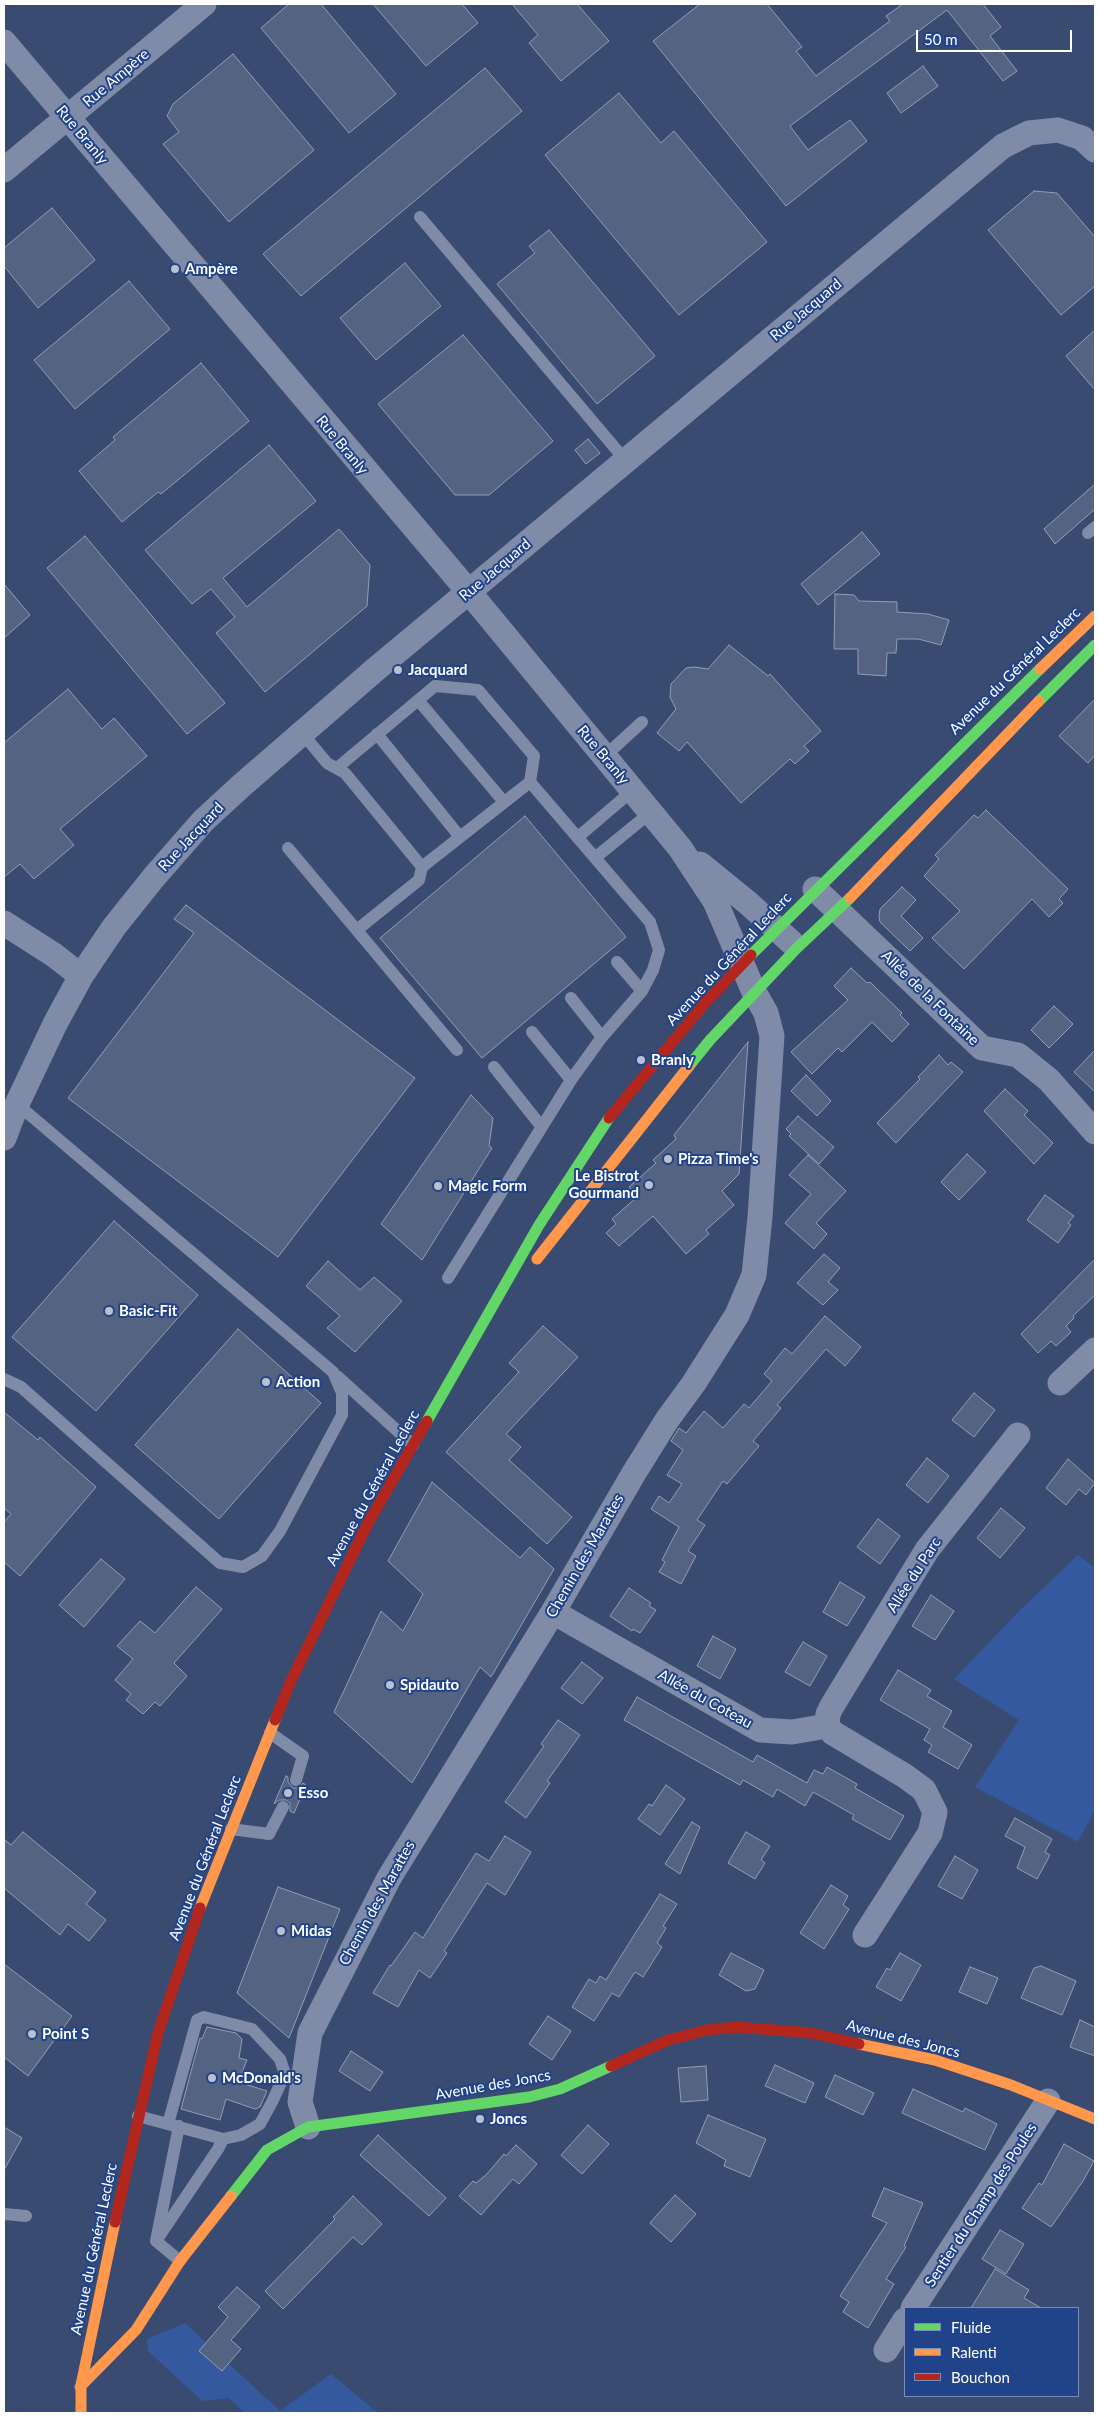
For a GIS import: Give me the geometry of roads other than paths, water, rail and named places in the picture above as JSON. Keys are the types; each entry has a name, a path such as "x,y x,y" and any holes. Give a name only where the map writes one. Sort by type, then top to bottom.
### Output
{"main road":[{"name":"Avenue du Général Leclerc","path":"81,2413 82,2385 138,2116 158,2033 209,1882 291,1681 364,1532 539,1225 606,1122 706,1002 775,929 1095,616"},
{"path":"533,1265 710,1040 797,948 838,911 1000,739 1095,645"},
{"name":"Avenue du Général Leclerc","path":"452,1377 521,1281"},
{"name":"Avenue des Joncs","path":"82,2385 136,2330 180,2260 267,2150 308,2127 529,2097 560,2089 668,2040 707,2030 737,2027 811,2033 936,2060 1011,2085 1095,2119"},
{"name":"Avenue du Général Leclerc","path":"70,2413 82,2385"}],"street":[{"name":"Rue Ampère","path":"4,170 204,4"},
{"name":"Rue Branly","path":"4,42 468,592 680,848 715,901 743,963"},
{"name":"Rue Jacquard","path":"4,1138 17,1104 54,1024 81,976 114,927 148,884 203,821 302,733 468,592 1003,146 1029,133 1058,130 1082,138 1095,150"},
{"name":"Rue Branly","path":"680,848 748,903 797,948"},
{"name":"Allée de la Fontaine","path":"815,889 982,1048 1018,1055 1049,1080 1095,1132"},
{"path":"4,922 54,955 81,976"},
{"name":"Chemin des Marattes","path":"308,2127 300,2102 310,2033 328,1994 389,1878 553,1612 634,1473 737,1315 754,1275 760,1217 772,1036 766,1013 754,992 743,963"},
{"path":"1060,1383 1095,1350"},
{"name":"Allée du Parc","path":"827,1726 828,1714 832,1706 927,1550 1018,1435"},
{"name":"Allée du Coteau","path":"553,1612 760,1730 792,1732 827,1726"},
{"path":"827,1726 833,1733 924,1790 935,1812 930,1833 865,1936"},
{"name":"Sentier du Champ des Poules","path":"914,2307 1048,2101"},
{"path":"886,2350 904,2322"}],"lane":[{"path":"420,217 626,461"},
{"path":"337,768 435,686 478,690 534,756 530,782 422,867 419,880 358,930"},
{"path":"418,700 504,802"},
{"path":"604,757 642,722"},
{"path":"302,733 327,763 345,773 422,867"},
{"path":"377,734 460,837"},
{"path":"448,1278 571,1080 602,1037 642,992 653,970 659,950 650,922 530,782"},
{"path":"578,837 632,791"},
{"path":"596,857 650,813"},
{"path":"288,848 457,1050"},
{"path":"617,962 642,992"},
{"path":"571,998 602,1037"},
{"path":"532,1032 571,1080"},
{"path":"494,1067 541,1126"},
{"path":"17,1104 333,1372 413,1446"},
{"path":"4,1379 21,1386 220,1563 243,1566 262,1556 280,1531 342,1415 342,1393 333,1372"},
{"path":"270,1733 303,1756 296,1780"},
{"path":"231,1829 269,1834 283,1807"},
{"path":"138,2116 174,2125 223,2139 241,2135 260,2124 285,2074 280,2058 252,2030 204,2017 197,2020 174,2125 156,2241"},
{"path":"156,2241 223,2139"},
{"path":"4,2214 26,2216"},
{"path":"156,2241 180,2260"}],"place":[{"name":"Ampère","path":"175,269"},
{"name":"Jacquard","path":"398,670"},
{"name":"Branly","path":"641,1060"},
{"name":"Pizza Time's","path":"668,1159"},
{"name":"Le Bistrot Gourmand","path":"649,1185"},
{"name":"Magic Form","path":"438,1186"},
{"name":"Basic-Fit","path":"109,1311"},
{"name":"Action","path":"266,1382"},
{"name":"Spidauto","path":"390,1685"},
{"name":"Esso","path":"288,1793"},
{"name":"Midas","path":"281,1931"},
{"name":"Point S","path":"32,2034"},
{"name":"McDonald's","path":"212,2078"},
{"name":"Joncs","path":"480,2119"}]}
